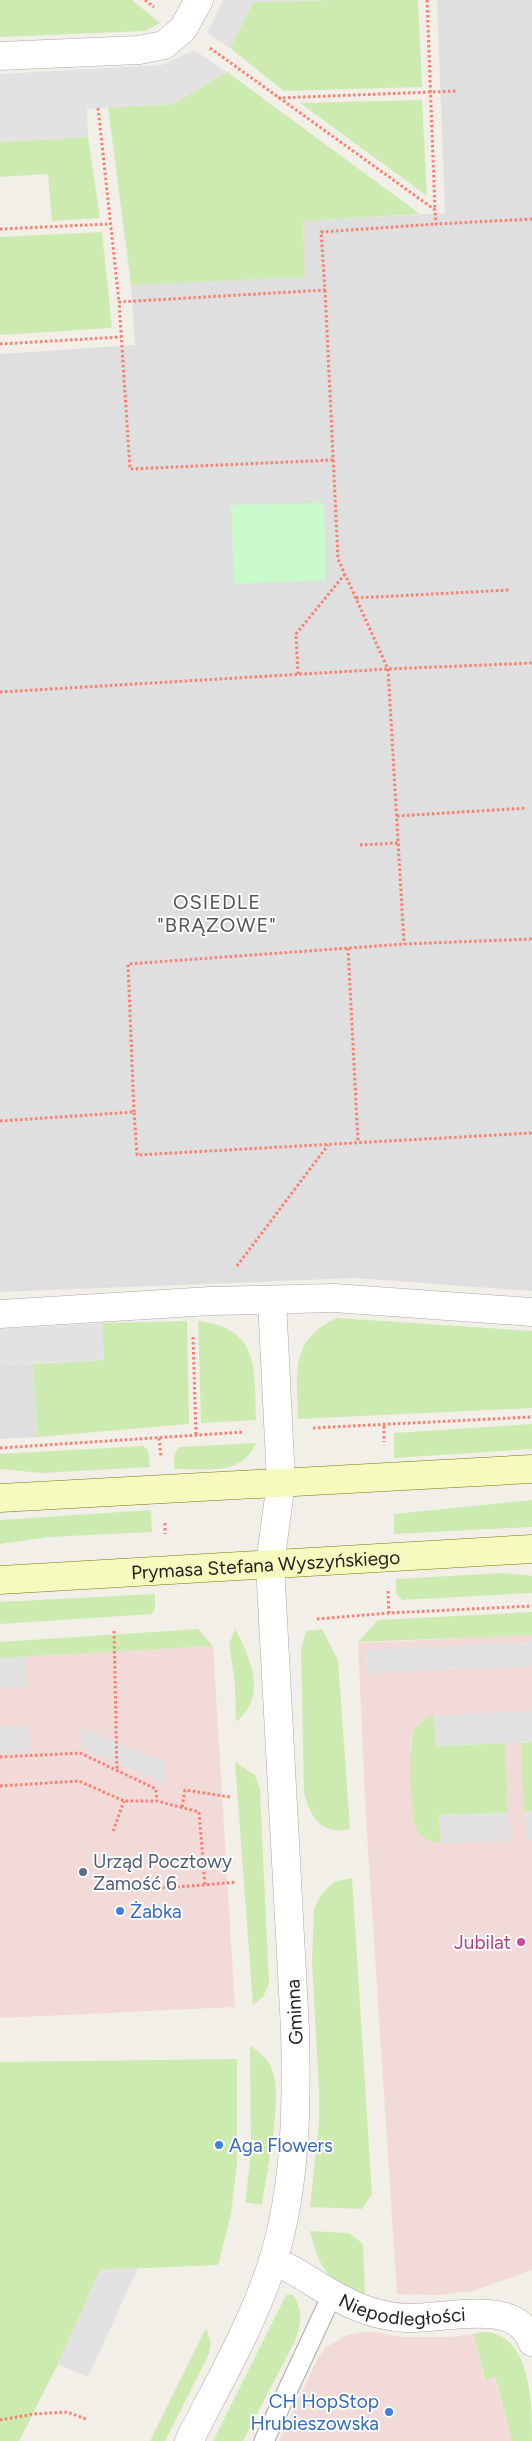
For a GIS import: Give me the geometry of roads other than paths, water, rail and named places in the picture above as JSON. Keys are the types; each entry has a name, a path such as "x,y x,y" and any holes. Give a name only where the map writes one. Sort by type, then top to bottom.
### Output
{"main road":[{"path":"0,1498 532,1469"},
{"name":"Prymasa Stefana Wyszyńskiego","path":"0,1580 532,1549"}],"street":[{"path":"0,56 152,48 164,45 183,29 199,0"},
{"path":"0,1314 211,1301 365,1299 532,1312"},
{"name":"Gminna","path":"189,2441 253,2312 273,2260 290,2182 297,2102 270,1564 282,1482 272,1300"},
{"name":"Niepodległości","path":"273,2260 298,2272 344,2302 368,2311 408,2318 492,2313 521,2324 532,2342"}],"lane":[{"path":"264,2441 332,2295"}],"place":[{"name":"Urząd Pocztowy Zamość 6","path":"83,1872"},
{"name":"Żabka","path":"120,1911"},
{"name":"Jubilat","path":"521,1942"},
{"name":"Aga Flowers","path":"219,2145"},
{"name":"CH HopStop Hrubieszowska","path":"389,2412"}],"district":[{"name":"OSIEDLE \"BRĄZOWE\"","path":"217,914"}]}
